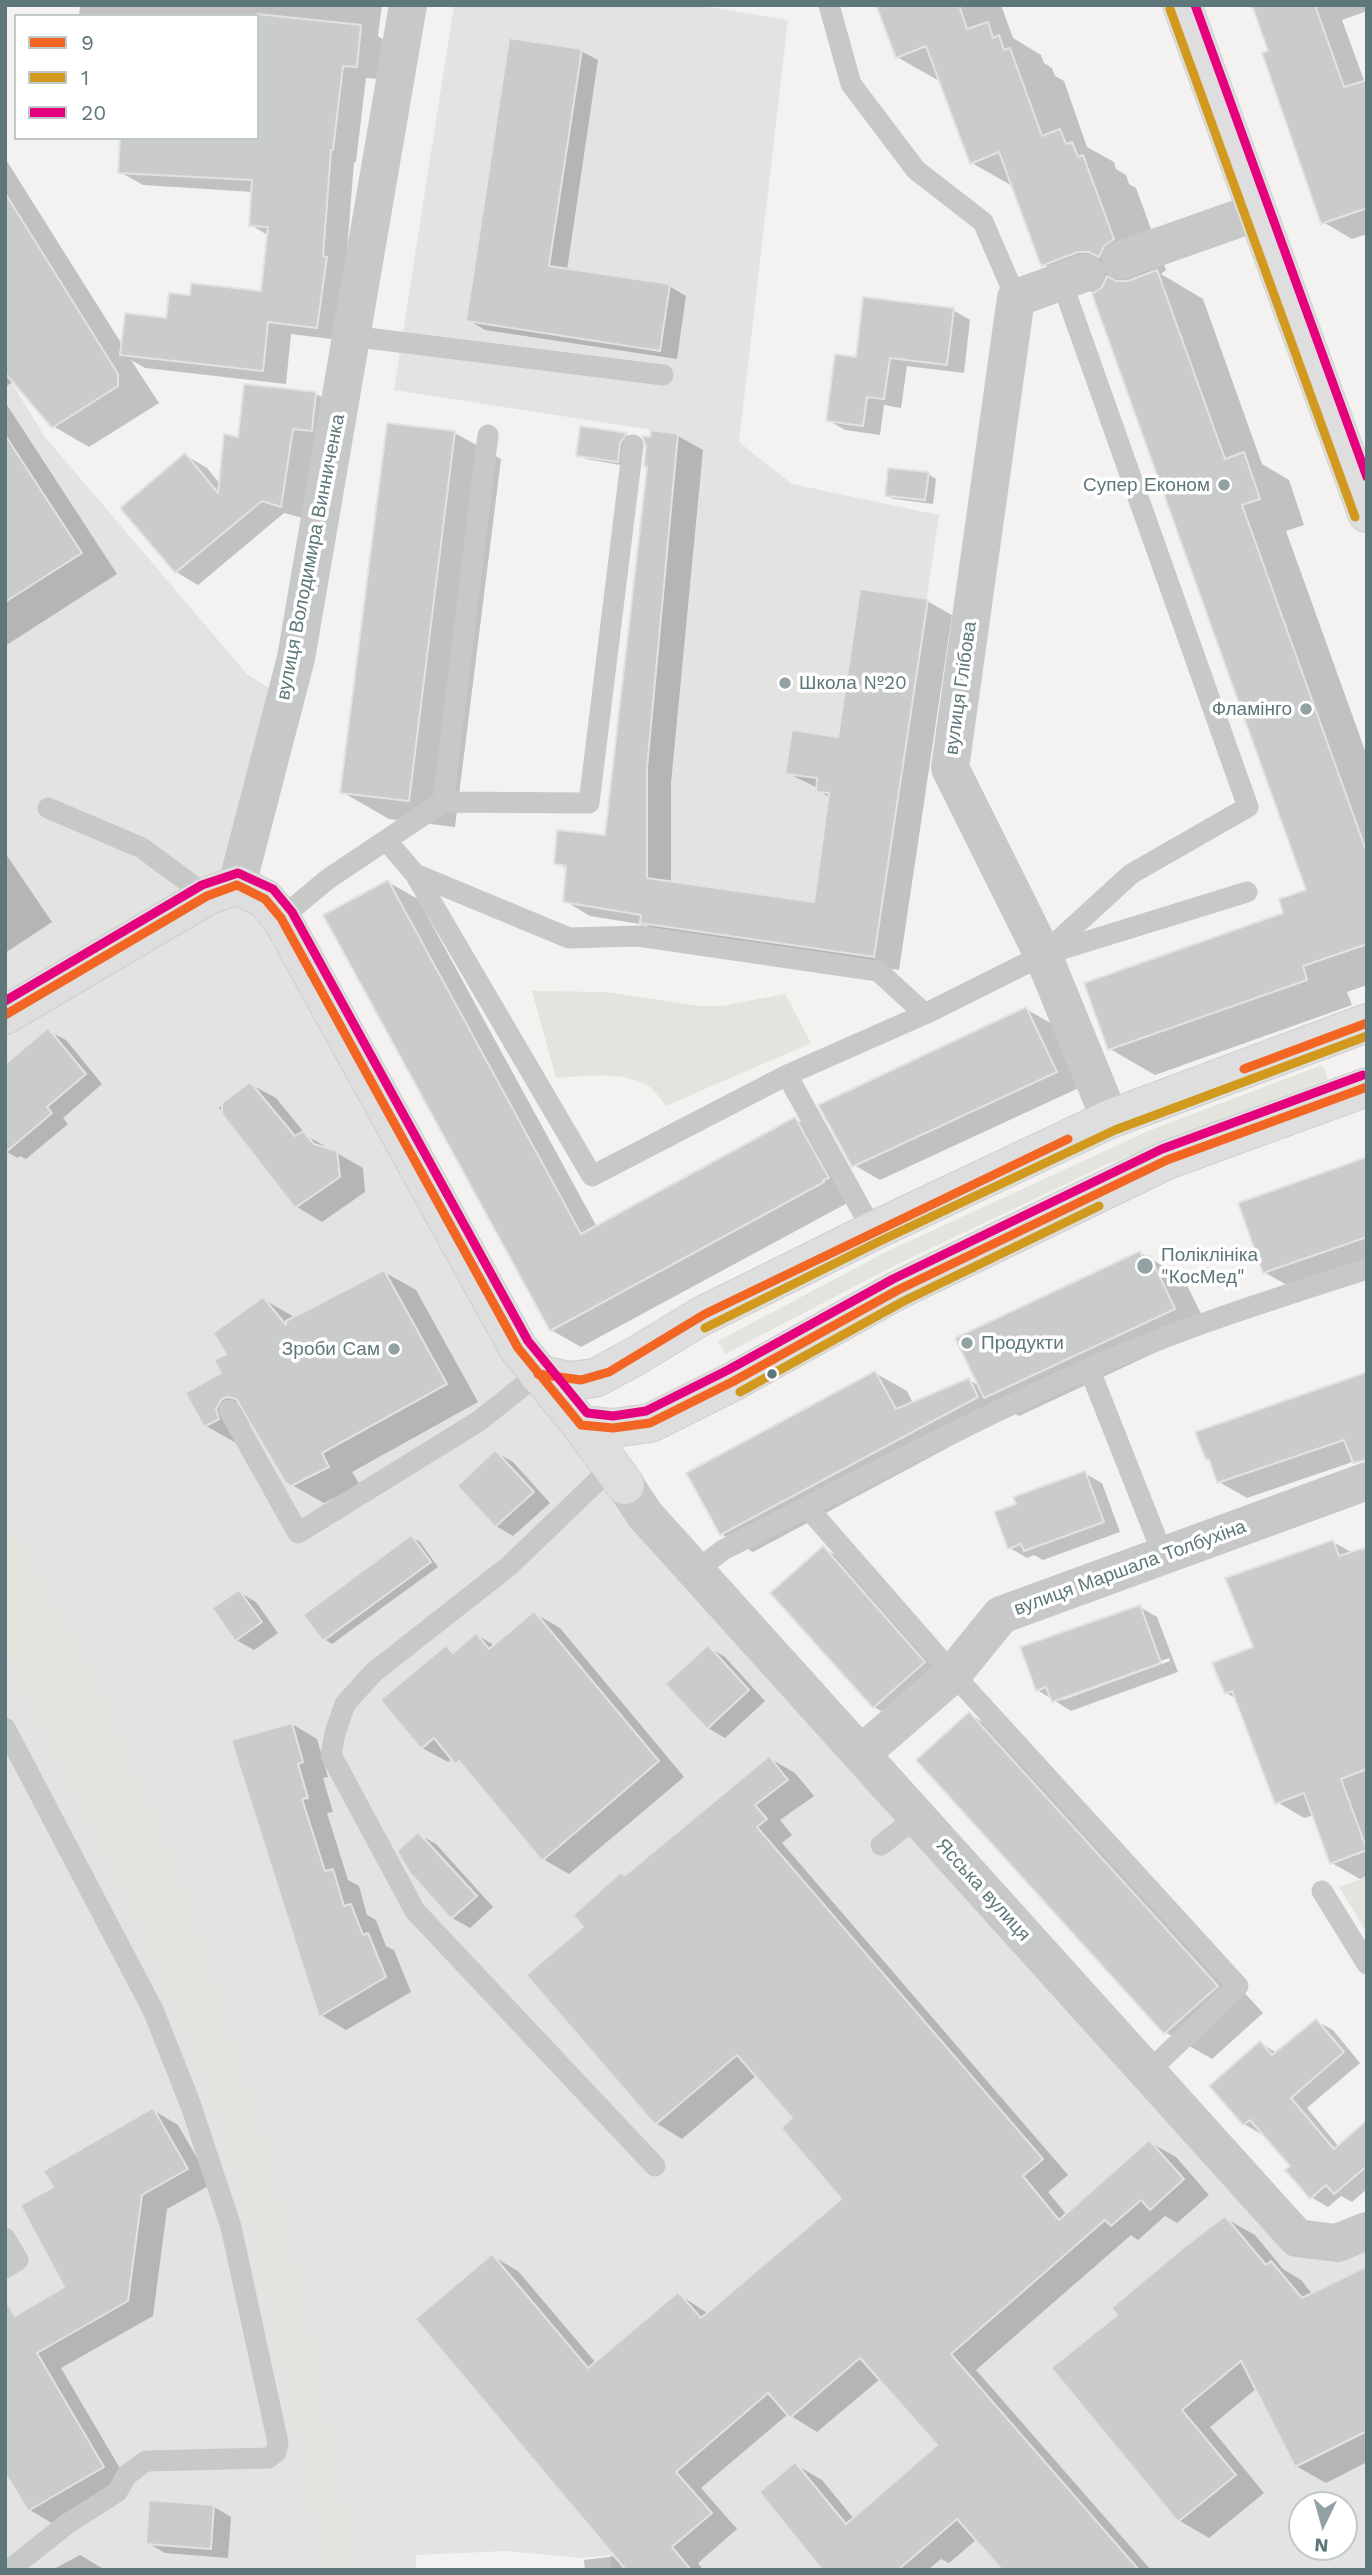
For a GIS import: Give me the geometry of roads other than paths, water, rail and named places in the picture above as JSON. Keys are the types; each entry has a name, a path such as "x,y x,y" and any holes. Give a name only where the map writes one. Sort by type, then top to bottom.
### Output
{"main road":[{"path":"1182,5 1257,212 1363,489"},
{"path":"5,1015 222,890 265,899 281,918 519,1348 619,1476 632,1444 650,1423"},
{"path":"538,1374 569,1381 595,1378 700,1317 873,1231 1110,1119 1367,1023"},
{"path":"581,1425 613,1428 650,1423 734,1381 898,1290 1167,1160 1367,1087"}],"street":[{"name":"вулиця Володимира Винниченка","path":"222,890 296,658 408,5"},
{"path":"1121,260 1257,212"},
{"path":"1016,299 1073,277"},
{"name":"вулиця Глібова","path":"1016,299 950,768 1043,955 1110,1119"},
{"name":"Ясська вулиця","path":"619,1476 645,1515 1297,2238 1337,2242 1367,2231"},
{"name":"вулиця Маршала Толбухіна","path":"860,1754 953,1674 1001,1615 1367,1481"}],"lane":[{"path":"829,5 851,84 916,170 983,222 1016,299"},
{"path":"1043,955 1131,874 1248,807 1073,277"},
{"path":"351,336 663,375"},
{"path":"443,802 488,435"},
{"path":"281,918 328,879 443,802 589,803 633,445"},
{"path":"48,808 142,848 222,890"},
{"path":"386,840 415,874 592,1176 787,1075 925,1014 1043,955 1247,892"},
{"path":"415,874 569,938 638,936 878,971 925,1014"},
{"path":"787,1075 873,1231"},
{"path":"696,1571 723,1550 926,1445 1090,1368 1229,1313 1367,1269"},
{"path":"1090,1368 1163,1555"},
{"path":"229,1410 298,1533 479,1421 538,1374"},
{"path":"619,1476 374,1672 345,1704 331,1755 415,1911 655,2166"},
{"path":"807,1507 953,1674 1238,1986 1147,2073"},
{"path":"5,1728 153,2010 190,2103 231,2227 278,2443 276,2452 268,2458 146,2461 127,2475 117,2492 67,2524 9,2570"},
{"path":"881,1846 917,1817"},
{"path":"1322,1891 1367,1964"},
{"path":"5,2238 18,2260 5,2268"}],"place":[{"name":"Супер Економ","path":"1224,485"},
{"name":"Школа №20","path":"785,683"},
{"name":"Фламінго","path":"1306,709"},
{"name":"Поліклініка \"КосМед\"","path":"1145,1266"},
{"name":"Продукти","path":"967,1343"},
{"name":"Зроби Сам","path":"394,1349"}]}
